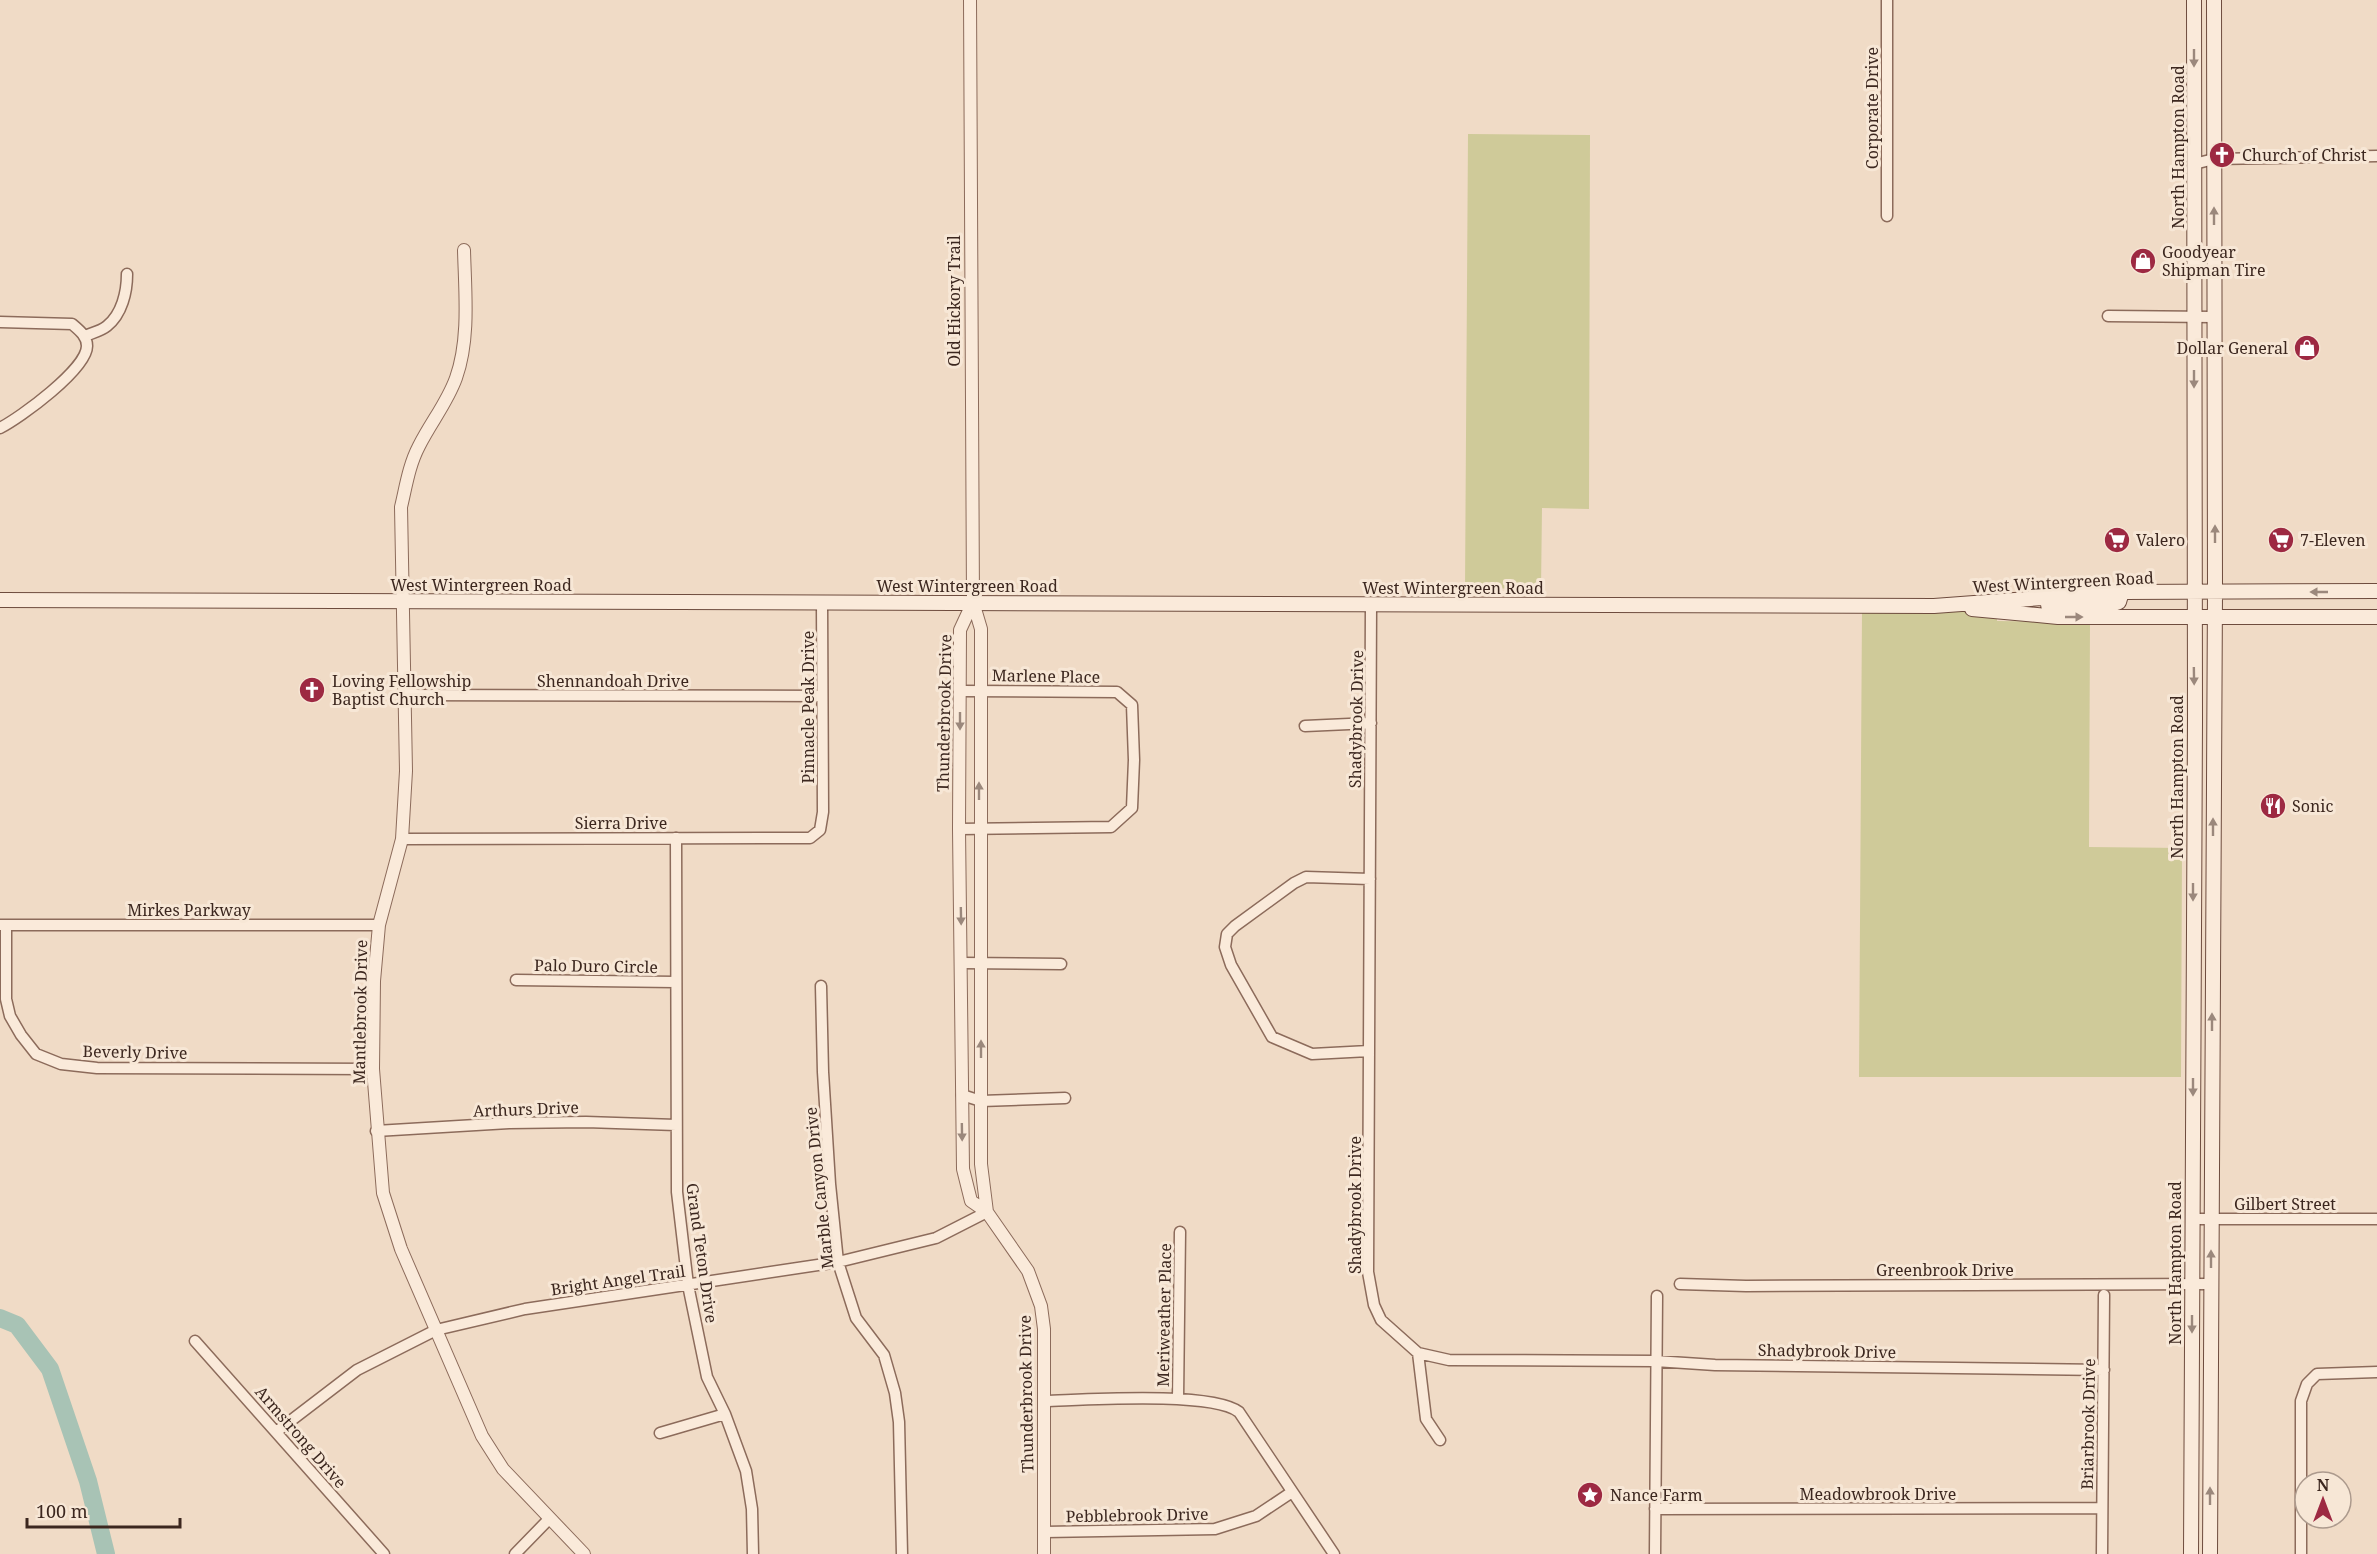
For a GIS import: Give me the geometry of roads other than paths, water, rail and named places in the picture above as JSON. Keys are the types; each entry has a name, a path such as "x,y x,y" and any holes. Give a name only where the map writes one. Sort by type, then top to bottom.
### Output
{"main road":[{"name":"North Hampton Road","path":"2191,1554 2194,0"},
{"path":"2210,1554 2215,592 2214,0"},
{"name":"West Wintergreen Road","path":"0,600 1934,606 2122,592 2377,591"},
{"path":"1974,610 2113,604 2119,602 2122,592"},
{"name":"West Wintergreen Road","path":"1934,606 2058,617 2377,618"},
{"path":"2193,852 2213,852"}],"street":[{"name":"Old Hickory Trail","path":"970,0 973,602"},
{"name":"Corporate Drive","path":"1887,0 1887,216"},
{"path":"2194,164 2214,159 2377,156"},
{"name":"Mantlebrook Drive","path":"464,250 463,348 457,375 447,402 419,445 410,465 401,507 406,771 402,839 379,925 374,981 373,1070 376,1131 383,1193 401,1250 482,1436 503,1468 584,1554"},
{"path":"85,336 107,326 118,310 124,300 127,274"},
{"path":"2108,316 2214,316"},
{"path":"0,322 72,324 85,336 87,348 82,363 39,402 0,428"},
{"name":"Pinnacle Peak Drive","path":"822,602 823,812"},
{"name":"Thunderbrook Drive","path":"973,602 981,629 981,1164 987,1212"},
{"name":"Thunderbrook Drive","path":"973,602 960,630 959,829 963,1168 970,1202 987,1212 1028,1271 1041,1306 1044,1329 1044,1554"},
{"name":"Shadybrook Drive","path":"1371,604 1368,1272 1374,1305 1381,1320 1418,1353 1449,1360 1655,1361 1715,1365 2104,1370"},
{"name":"Marlene Place","path":"959,829 1111,827 1132,808 1134,760 1132,705 1117,692 960,691"},
{"name":"Shennandoah Drive","path":"403,695 822,696"},
{"path":"1305,726 1371,723"},
{"name":"Sierra Drive","path":"402,839 810,838 820,830 823,812"},
{"name":"Grand Teton Drive","path":"676,838 677,1192 688,1285 707,1377 725,1414 746,1471 752,1509 753,1554"},
{"path":"1369,1051 1312,1054 1272,1037 1231,965 1225,947 1227,934 1235,926 1294,883 1306,877 1370,879"},
{"name":"Mirkes Parkway","path":"3,925 379,925"},
{"name":"Beverly Drive","path":"3,925 6,999 10,1016 36,1054 52,1061 97,1068 373,1070"},
{"path":"962,963 1061,964"},
{"name":"Palo Duro Circle","path":"516,980 675,982"},
{"name":"Marble Canyon Drive","path":"821,986 823,1072 830,1184 838,1262 856,1318 884,1354 895,1393 899,1422 902,1554"},
{"path":"962,1095 981,1101 1065,1098"},
{"name":"Arthurs Drive","path":"376,1131 509,1123 586,1122 676,1125"},
{"name":"Bright Angel Trail","path":"276,1432 357,1370 436,1330 525,1309 838,1262 936,1238 987,1212"},
{"name":"Gilbert Street","path":"2192,1219 2377,1219"},
{"name":"Meriweather Place","path":"1178,1399 1180,1232"},
{"name":"Greenbrook Drive","path":"1680,1284 2192,1286 2211,1284"},
{"name":"Briarbrook Drive","path":"2102,1554 2104,1295"},
{"path":"1655,1554 1657,1296"},
{"name":"Armstrong Drive","path":"195,1341 384,1554"},
{"path":"1418,1353 1426,1419 1440,1440"},
{"path":"2301,1554 2301,1401 2307,1384 2317,1374 2377,1372"},
{"path":"1044,1401 1178,1399 1230,1405 1239,1412 1334,1554"},
{"path":"660,1433 725,1414"},
{"name":"Pebblebrook Drive","path":"1044,1532 1215,1529 1256,1516 1292,1492"},
{"name":"Meadowbrook Drive","path":"1655,1509 2102,1508"},
{"path":"515,1554 549,1519"}],"waterway":[{"path":"0,1318 17,1325 50,1369 88,1481 106,1554"}],"place":[{"name":"Church of Christ","path":"2222,155"},
{"name":"Goodyear Shipman Tire","path":"2143,261"},
{"name":"Dollar General","path":"2307,348"},
{"name":"Valero","path":"2117,540"},
{"name":"7-Eleven","path":"2281,540"},
{"name":"Loving Fellowship Baptist Church","path":"312,690"},
{"name":"Sonic","path":"2273,806"},
{"name":"Nance Farm","path":"1590,1495"}]}
